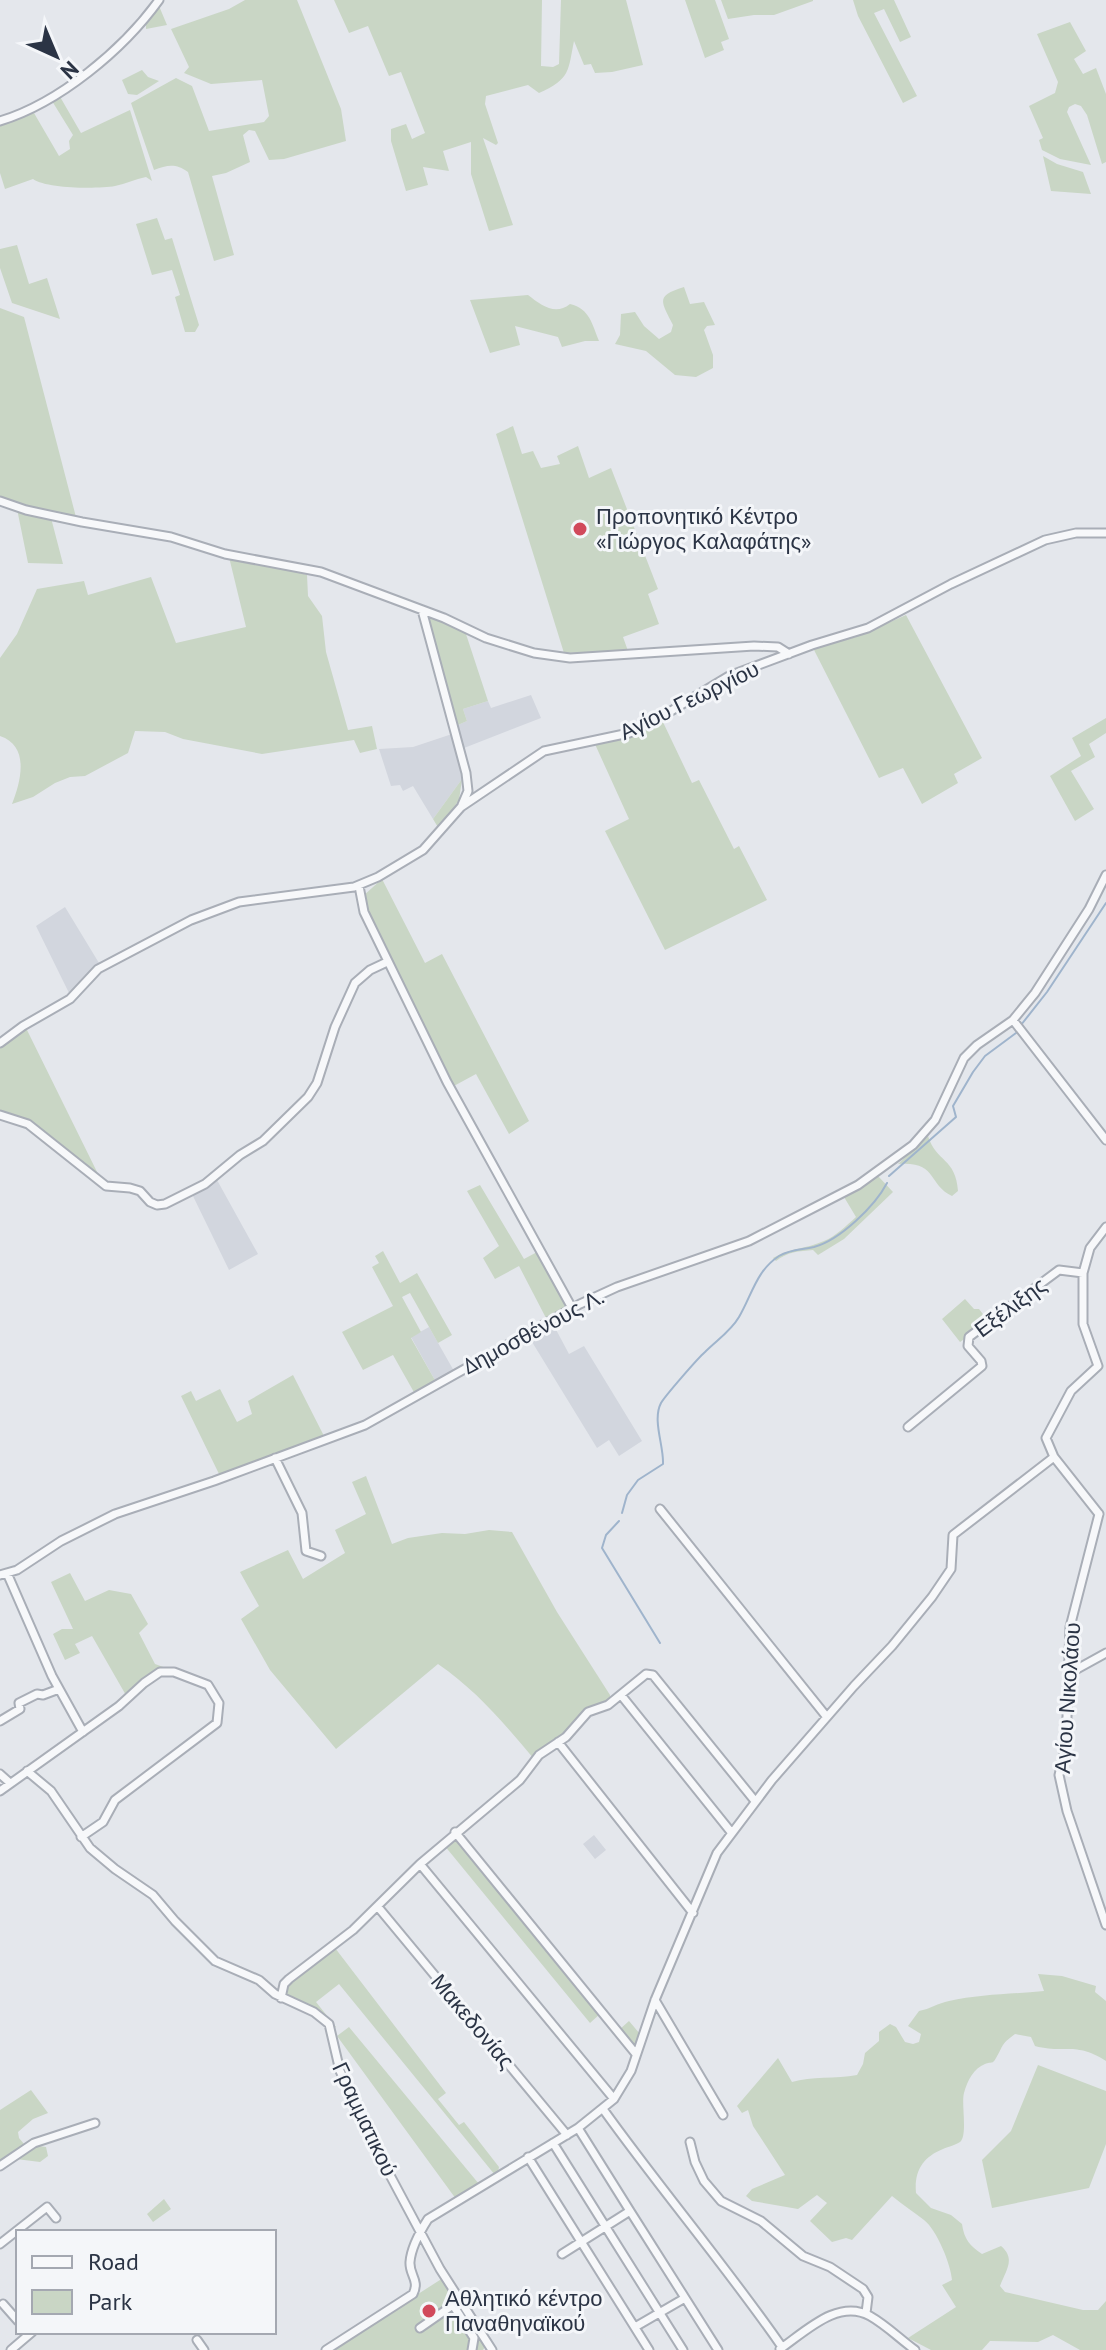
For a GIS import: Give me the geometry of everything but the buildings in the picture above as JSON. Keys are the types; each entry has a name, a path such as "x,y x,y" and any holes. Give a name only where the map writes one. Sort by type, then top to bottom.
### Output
{"street":[{"path":"0,121 27,112 90,69 128,37 159,0"},
{"path":"0,501 26,510 171,537 225,554 321,572 486,638 550,657 754,646 778,647 789,654"},
{"name":"Αγίου Γεωργίου","path":"0,1043 70,999 98,969 191,920 239,902 359,886 423,850 461,807 544,751 629,733 729,676 868,628 951,584 1045,540 1076,533 1106,533"},
{"path":"422,610 466,773 468,791 461,807"},
{"name":"Δημοσθένους Λ.","path":"4,1574 17,1570 61,1541 115,1514 201,1486 365,1425 572,1308 617,1287 749,1241 878,1172 926,1133 964,1058 1013,1020 1053,966 1106,875"},
{"path":"359,886 364,912 387,962 461,1107 572,1308"},
{"path":"0,1115 28,1124 106,1186 140,1191 150,1202 165,1204 205,1184 240,1155 263,1141 308,1097 317,1083 335,1027 355,983 370,970 387,962"},
{"path":"1013,1020 1106,1140"},
{"path":"1102,1512 1054,1457 1046,1438 1071,1391 1098,1366 1083,1324 1083,1273 1090,1248 1106,1227"},
{"name":"Εξέλιξης","path":"908,1427 982,1366 967,1343 969,1337 1059,1270 1083,1273"},
{"path":"326,2350 413,2294 417,2283 410,2264 421,2232 432,2216 578,2128 614,2099 631,2071 655,2000 693,1913 708,1869 731,1832 826,1716 892,1646 941,1585 953,1562 953,1535 1054,1457"},
{"path":"275,1458 302,1513 306,1551 321,1556"},
{"path":"660,1509 826,1716"},
{"name":"Αγίου Νικολάου","path":"1102,1512 1075,1600 1070,1627 1066,1746 1059,1775 1061,1791 1106,1925"},
{"path":"4,1574 83,1732"},
{"path":"1068,1674 1106,1653"},
{"path":"0,1791 119,1706 160,1672 174,1672 203,1682 219,1703 219,1718 212,1728 115,1800 103,1822 81,1837"},
{"path":"281,1998 284,1984 289,1979 334,1942 346,1936 455,1832 520,1780 539,1755 573,1730 588,1712 608,1705 650,1673 755,1801"},
{"path":"0,1721 20,1709 19,1703 29,1697 59,1689"},
{"path":"621,1695 731,1832"},
{"path":"558,1742 693,1913"},
{"name":"Γραμματικού","path":"27,1771 51,1791 81,1837 108,1863 153,1895 215,1961 259,1980 281,1998 314,2012 329,2024 340,2071 376,2149 446,2280 492,2350"},
{"path":"0,1774 10,1783"},
{"path":"455,1832 636,2054"},
{"path":"420,1864 614,2099"},
{"name":"Μακεδονίας","path":"378,1907 567,2135"},
{"path":"655,2000 723,2115"},
{"path":"603,2109 647,2172 738,2287 780,2349 839,2312 866,2313 915,2350"},
{"path":"0,2166 34,2143 95,2123"},
{"path":"578,2128 718,2350"},
{"path":"690,2142 704,2181 721,2201 761,2221 803,2256 830,2267 863,2289 868,2297 866,2313"},
{"path":"553,2143 683,2350"},
{"path":"528,2157 649,2350"},
{"path":"18,2230 47,2207 56,2218"},
{"path":"562,2254 630,2211"},
{"path":"0,2244 16,2231"},
{"path":"635,2327 685,2298"},
{"path":"3,2304 16,2319"},
{"path":"420,2328 453,2305 474,2338 472,2350"},
{"path":"11,2350 29,2334"},
{"path":"197,2340 204,2350"}],"shaded area":[{"path":"531,695 541,718 464,748 458,725 467,721 463,709 488,701 491,708"},
{"path":"452,734 462,779 433,819 413,786 403,791 400,785 391,786 379,749 413,747"},
{"path":"65,907 99,963 70,995 36,926"},
{"path":"217,1180 258,1254 229,1270 192,1194"},
{"path":"553,1324 569,1354 584,1346 642,1441 619,1456 609,1440 597,1448 529,1337"},
{"path":"429,1327 454,1371 436,1382 411,1337"},
{"path":"594,1835 606,1850 595,1859 583,1844"}],"green space":[{"path":"245,0 297,0 341,109 346,141 284,159 269,160 255,131 249,130 243,135 250,162 212,176 234,255 214,261 188,172 171,166 154,170 131,103 176,78 192,86 209,131 264,122 269,116 262,80 211,84 184,73 189,67 171,29 229,9"},
{"path":"334,0 542,0 541,66 553,67 559,64 561,0 626,0 643,65 595,73 591,64 584,65 574,41 566,73 549,88 539,93 528,85 486,96 485,104 498,143 496,145 483,138 513,225 489,231 471,174 471,142 443,151 449,171 423,167 428,185 406,191 391,141 391,129 406,124 412,139 425,133 401,72 389,76 368,26 349,33"},
{"path":"685,0 715,0 729,39 721,42 724,50 705,58"},
{"path":"721,0 813,1 774,15 728,19"},
{"path":"853,0 894,0 911,37 900,42 884,9 874,13 917,96 903,103 858,16"},
{"path":"159,6 167,25 146,29 146,24"},
{"path":"1070,22 1086,51 1074,59 1083,74 1096,68 1106,94 1106,162 1102,164 1087,115 1081,106 1075,104 1067,112 1091,165 1060,159 1042,150 1039,140 1043,138 1029,106 1055,93 1058,82 1037,34"},
{"path":"142,70 148,77 159,81 137,95 128,94 122,80"},
{"path":"59,95 81,133 130,110 152,181 146,177 115,186 85,188 49,185 33,179 5,189 0,173 0,125 34,113 59,156 70,149 69,141 73,135 52,101"},
{"path":"1043,156 1083,172 1091,194 1051,191"},
{"path":"157,218 165,240 172,238 199,325 195,332 185,332 175,297 180,295 172,270 152,275 136,224"},
{"path":"17,245 29,284 47,278 60,319 12,303 0,268 0,249"},
{"path":"684,287 690,304 704,302 715,325 707,326 704,330 713,355 713,368 696,377 675,375 646,351 615,344 620,335 621,314 635,312 644,326 659,339 671,332 673,325 663,300 668,293"},
{"path":"528,295 548,308 559,309 570,304 577,306 589,318 599,341 562,347 558,337 515,326 520,345 490,353 470,300"},
{"path":"0,308 24,317 77,521 50,514 63,564 28,563 16,504 0,497"},
{"name":"Προπονητικό Κέντρο «Γιώργος Καλαφάτης»","path":"513,426 522,454 533,451 541,468 560,464 557,456 578,446 589,478 611,468 658,589 648,594 659,624 623,637 628,651 564,653 496,434"},
{"path":"229,557 267,563 307,575 308,596 322,616 326,652 348,730 372,726 377,749 360,753 354,740 262,754 183,739 165,732 135,731 128,753 85,776 70,777 33,797 12,804 21,765 16,748 0,736 0,658 17,634 37,589 84,581 88,595 151,577 176,643 246,627"},
{"path":"425,613 465,631 488,701 463,709 467,721 458,725"},
{"path":"906,615 982,758 954,774 958,783 922,804 903,768 879,778 813,648 856,637"},
{"path":"1106,718 1106,733 1089,744 1095,757 1071,771 1094,809 1075,821 1050,776 1081,756 1072,738"},
{"path":"662,720 692,783 699,780 734,849 739,846 767,900 665,950 605,831 629,819 594,742"},
{"path":"462,779 459,800 439,829 433,819"},
{"path":"382,879 425,963 442,954 529,1121 509,1134 476,1074 452,1087 366,911 363,896"},
{"path":"26,1028 100,1178 42,1131 0,1113 0,1048"},
{"path":"928,1136 954,1172 958,1191 952,1196 920,1166 898,1164"},
{"path":"878,1176 893,1192 844,1239 818,1255 813,1250 789,1254 776,1261 773,1258 824,1241 841,1230 856,1217 844,1197"},
{"path":"480,1185 524,1259 539,1251 569,1304 546,1318 519,1266 495,1279 483,1258 499,1246 467,1191"},
{"path":"383,1251 400,1283 417,1273 452,1335 438,1343 410,1293 402,1297 421,1332 411,1338 436,1382 415,1394 393,1355 363,1370 342,1332 393,1306 372,1267 379,1263 375,1256"},
{"path":"965,1299 974,1309 979,1309 989,1322 960,1342 942,1319"},
{"path":"293,1375 325,1438 220,1476 181,1396 191,1391 196,1401 220,1389 237,1422 252,1414 248,1401"},
{"path":"366,1476 392,1544 408,1538 442,1533 512,1532 557,1612 610,1695 610,1701 590,1713 534,1759 477,1696 438,1664 336,1749 270,1670 241,1619 259,1606 240,1572 288,1550 303,1579 345,1553 335,1530 366,1514 352,1482"},
{"path":"70,1573 85,1601 109,1590 131,1594 148,1624 139,1633 155,1664 166,1668 157,1671 127,1697 92,1636 75,1644 80,1653 65,1660 53,1634 62,1629 73,1629 51,1582"},
{"path":"455,1835 600,2014 590,2023 444,1845"},
{"path":"332,1944 446,2093 438,2099 459,2125 464,2122 499,2167 495,2175 339,1984 316,2002 336,2027 334,2028 330,2022 286,1997 290,1980"},
{"path":"1038,1974 1062,1976 1096,1986 1095,1992 1106,2001 1106,2061 1086,2051 1035,2046 1031,2037 1015,2034 994,2061 981,2066 967,2084 962,2138 925,2161 918,2172 916,2193 931,2208 951,2215 962,2224 968,2242 982,2254 1001,2246 1006,2251 1009,2260 1000,2286 1005,2292 1083,2310 1098,2310 1106,2301 1106,2350 1080,2350 1053,2335 1038,2342 990,2341 982,2350 931,2350 908,2338 956,2307 942,2285 952,2280 934,2231 892,2196 852,2240 846,2238 832,2242 810,2221 827,2203 817,2195 798,2209 752,2201 746,2196 752,2189 785,2175 753,2126 748,2110 742,2113 737,2106 778,2058 792,2082 857,2075 865,2053 879,2041 879,2032 890,2024 896,2027 905,2042 919,2042 921,2034 908,2026 919,2011 961,1999 1044,1991"},
{"path":"629,2021 640,2034 634,2049 619,2030"},
{"path":"349,2027 479,2184 456,2199 337,2036"},
{"path":"1038,2065 1106,2091 1106,2144 1089,2188 992,2208 982,2160 1011,2131"},
{"path":"31,2090 48,2113 33,2119 18,2132 19,2138 24,2144 46,2147 48,2156 40,2162 8,2158 0,2161 0,2110"},
{"path":"164,2199 171,2209 153,2222 147,2214"},
{"name":"Αθλητικό κέντρο Παναθηναϊκού","path":"443,2278 486,2345 483,2350 331,2350"}],"waterway":[{"path":"1021,1025 1047,992 1106,903"},
{"path":"889,1176 956,1117 953,1106 973,1072 985,1056 1016,1033"},
{"path":"622,1513 627,1495 638,1480 663,1464 658,1425 661,1403 736,1322 765,1269 783,1254 814,1247 845,1230 865,1212 887,1183"},
{"path":"619,1521 606,1535 602,1548 660,1643"}],"place":[{"name":"Προπονητικό Κέντρο «Γιώργος Καλαφάτης»","path":"580,529"},
{"name":"Αθλητικό κέντρο Παναθηναϊκού","path":"429,2311"}]}
